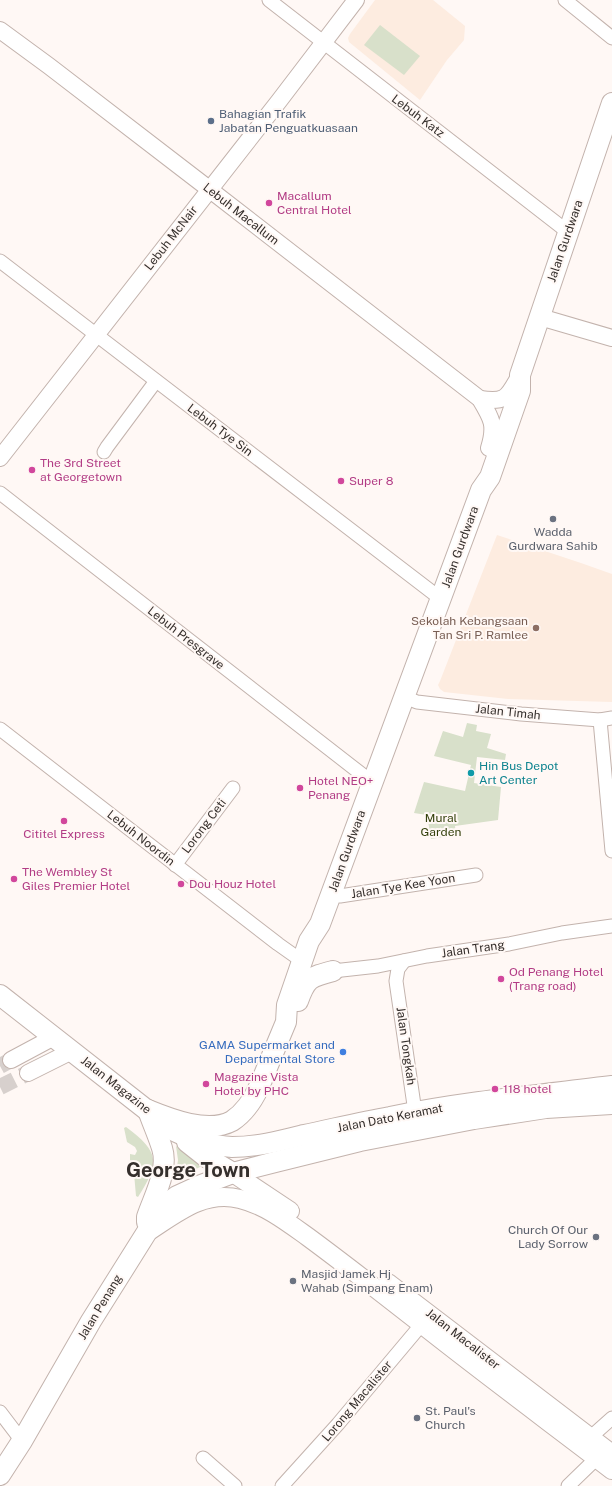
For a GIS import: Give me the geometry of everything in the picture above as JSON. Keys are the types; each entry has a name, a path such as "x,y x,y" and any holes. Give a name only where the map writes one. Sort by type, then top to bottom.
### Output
{"main road":[{"name":"Jalan Gurdwara","path":"148,1110 175,1121 193,1124 224,1124 240,1114 259,1087 286,1022 287,1005 309,941 320,924 481,490 490,477 520,391 520,374 612,104"},
{"name":"Jalan Gurdwara","path":"481,490 481,475 489,448"},
{"path":"320,924 320,938 316,954 319,961 333,971"},
{"path":"286,1022 295,1008 303,987 308,981 314,976 333,971"},
{"name":"Jalan Magazine","path":"0,995 206,1156 233,1173"},
{"name":"Jalan Dato Keramat","path":"172,1130 210,1144 231,1147 248,1146 267,1144 415,1112 533,1095 612,1086"},
{"name":"Jalan Dato Keramat","path":"233,1173 360,1142 474,1119 546,1108 612,1104"},
{"path":"146,1233 147,1217 162,1175 164,1159 162,1148 148,1110"},
{"name":"Jalan Penang","path":"0,1475 22,1441 91,1321 165,1205 177,1196 201,1184 233,1173"},
{"name":"Jalan Macalister","path":"233,1173 282,1205 426,1319 605,1454 612,1470"},
{"name":"Jalan Macalister","path":"146,1233 170,1216 194,1202 209,1198 240,1198 262,1207 279,1217 426,1319"}],"street":[{"name":"Lebuh Katz","path":"269,0 568,232"},
{"name":"Lebuh McNair","path":"0,458 356,0"},
{"path":"565,0 612,38"},
{"name":"Lebuh Macallum","path":"0,30 49,66 480,399 490,417 493,426 493,436 489,448"},
{"name":"Lebuh Tye Sin","path":"0,261 441,599"},
{"path":"540,317 612,338"},
{"path":"480,399 496,401 503,398 508,394 520,374"},
{"path":"104,452 156,381"},
{"name":"Lebuh Presgrave","path":"0,493 373,782"},
{"name":"Jalan Timah","path":"404,696 417,702 521,714 606,719"},
{"path":"606,719 612,851"},
{"name":"Lebuh Noordin","path":"0,730 302,961"},
{"name":"Lorong Ceti","path":"175,865 233,788"},
{"name":"Jalan Tye Kee Yoon","path":"331,895 340,896 476,875"},
{"name":"Jalan Trang","path":"333,971 378,966 612,926"},
{"name":"Jalan Tongkah","path":"404,961 398,969 396,981 415,1112"},
{"path":"378,966 389,973 396,981"},
{"path":"11,1060 54,1037"},
{"path":"28,1073 72,1051"},
{"name":"Lorong Macalister","path":"282,1486 338,1424 426,1319"},
{"path":"0,1412 22,1441"},
{"path":"586,1441 612,1418"},
{"path":"568,1486 605,1454"},
{"path":"203,1458 235,1486"}],"shaded area":[{"path":"375,0 433,0 465,26 464,40 447,60 420,100 349,42 348,38 350,34"},
{"name":"Sekolah Kebangsaan Tan Sri P. Ramlee","path":"497,535 612,574 612,702 508,699 444,692 440,689 438,685"}],"green space":[{"path":"380,25 420,56 404,75 364,45"},
{"name":"Mural Garden","path":"467,723 477,725 476,731 491,734 487,748 506,754 505,760 477,757 474,783 501,787 498,820 455,826 456,835 431,839 427,815 414,813 424,782 465,791 471,765 434,756 443,731 463,737"},
{"path":"126,1127 151,1151 153,1159 153,1167 150,1175 138,1197 136,1196 133,1162 130,1160 130,1154 135,1155 137,1151 135,1147 127,1142 124,1128"},
{"path":"176,1146 204,1165 175,1181 178,1160"}],"tunnel":[{"path":"0,1066 11,1060"},
{"path":"0,1087 28,1073"}],"place":[{"name":"Bahagian Trafik Jabatan Penguatkuasaan","path":"211,121"},
{"name":"Macallum Central Hotel","path":"269,203"},
{"name":"The 3rd Street at Georgetown","path":"32,470"},
{"name":"Super 8","path":"341,481"},
{"name":"Wadda Gurdwara Sahib","path":"553,519"},
{"name":"Sekolah Kebangsaan Tan Sri P. Ramlee","path":"536,628"},
{"name":"Hin Bus Depot Art Center","path":"471,773"},
{"name":"Hotel NEO+ Penang","path":"300,788"},
{"name":"Cititel Express","path":"64,821"},
{"name":"The Wembley St Giles Premier Hotel","path":"14,879"},
{"name":"Dou Houz Hotel","path":"181,884"},
{"name":"Od Penang Hotel (Trang road)","path":"501,979"},
{"name":"GAMA Supermarket and Departmental Store","path":"343,1052"},
{"name":"Magazine Vista Hotel by PHC","path":"206,1084"},
{"name":"118 hotel","path":"495,1089"},
{"name":"Church Of Our Lady Sorrow","path":"596,1237"},
{"name":"Masjid Jamek Hj Wahab (Simpang Enam)","path":"293,1281"},
{"name":"St. Paul's Church","path":"417,1418"}],"district":[{"name":"George Town","path":"188,1170"}]}
